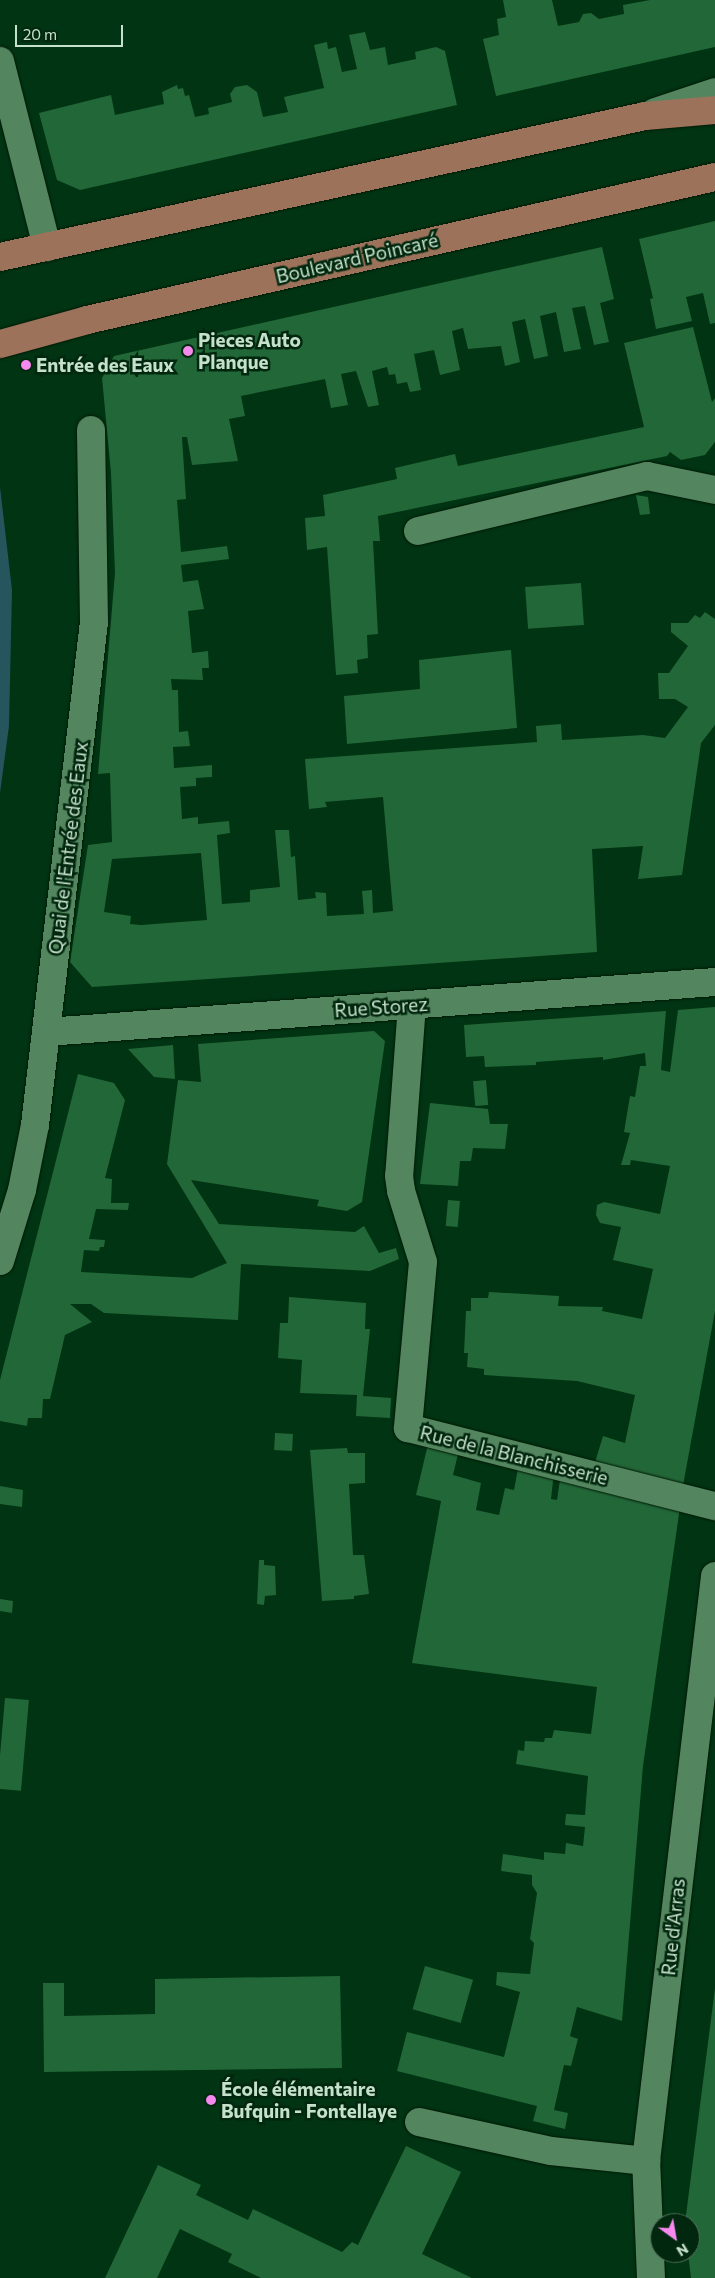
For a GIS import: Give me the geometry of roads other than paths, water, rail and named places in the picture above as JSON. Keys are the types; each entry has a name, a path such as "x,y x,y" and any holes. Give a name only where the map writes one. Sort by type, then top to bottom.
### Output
{"main road":[{"path":"0,257 645,116 715,110"},
{"name":"Boulevard Poincaré","path":"0,344 87,320 715,177"}],"street":[{"path":"0,61 47,247"},
{"path":"645,116 715,92"},
{"name":"Quai de l'Entrée des Eaux","path":"0,1261 28,1160 46,1032 94,622 91,430"},
{"path":"418,531 647,476 715,490"},
{"name":"Rue Storez","path":"46,1032 715,982"},
{"name":"Rue de la Blanchisserie","path":"412,1005 399,1176 400,1191 423,1262 408,1428 715,1506"},
{"name":"Rue d'Arras","path":"651,2278 646,2161 710,1660 715,1576"},
{"path":"419,2122 551,2151 646,2161"}],"water":[{"path":"0,487 12,590 9,726 0,793"}],"place":[{"name":"Pieces Auto Planque","path":"188,351"},
{"name":"Entrée des Eaux","path":"26,365"},
{"name":"École élémentaire Bufquin - Fontellaye","path":"211,2100"}]}
